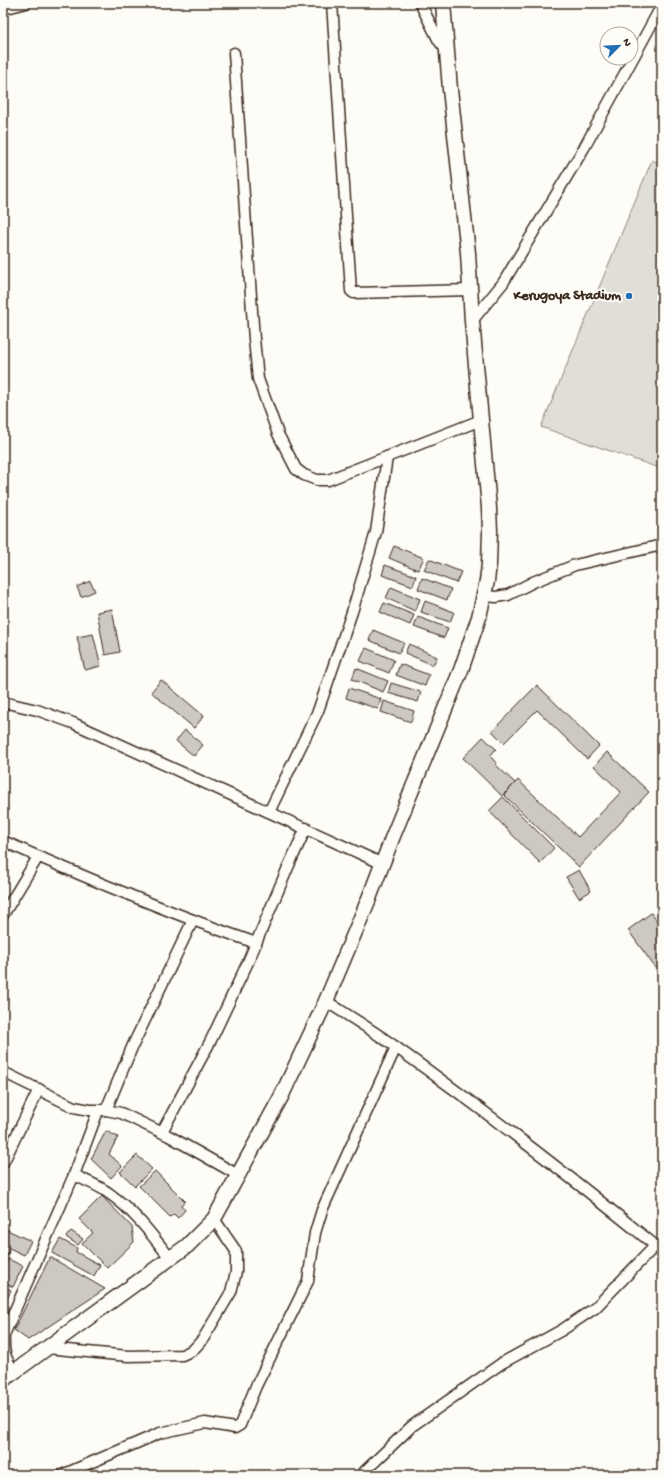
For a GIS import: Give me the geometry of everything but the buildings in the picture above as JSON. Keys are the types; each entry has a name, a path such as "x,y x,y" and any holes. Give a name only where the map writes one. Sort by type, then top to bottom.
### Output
{"main road":[{"path":"9,1376 188,1246 214,1219 280,1097 326,1001 461,670 479,617 489,564 490,531 487,478 472,321 471,290 443,3"}],"street":[{"path":"3,9 26,3"},
{"path":"332,3 351,291 354,294 471,290"},
{"path":"420,3 436,36 447,51"},
{"path":"472,321 503,283 584,148 662,5"},
{"path":"653,22 662,28"},
{"path":"234,53 258,379 276,427 296,469 304,475 317,480 328,480 481,420"},
{"path":"269,812 318,711 352,612 376,532 387,457"},
{"path":"484,596 496,597 508,595 533,582 575,565 662,545"},
{"path":"3,702 37,710 73,723 383,864"},
{"path":"162,1132 211,1040 256,943 306,828"},
{"path":"3,841 193,920 256,943"},
{"path":"3,915 38,856"},
{"path":"9,1376 4,1352 4,1335 102,1110 193,920"},
{"path":"326,1001 396,1047 488,1114 591,1193 658,1248 595,1308 562,1330 502,1363 412,1426 361,1475"},
{"path":"62,1475 160,1433 205,1423 235,1428 240,1425 256,1386 308,1281 316,1233 322,1210 396,1047"},
{"path":"3,1072 74,1107 121,1113 162,1132 238,1175"},
{"path":"3,1163 39,1089"},
{"path":"74,1175 109,1193 129,1209 170,1258"},
{"path":"46,1348 128,1356 182,1355 193,1350 202,1339 231,1292 236,1272 236,1251 214,1219"}],"shaded area":[{"name":"Kerugoya Stadium","path":"652,160 662,165 662,469 541,427"}],"place":[{"name":"Kerugoya Stadium","path":"629,296"}]}
